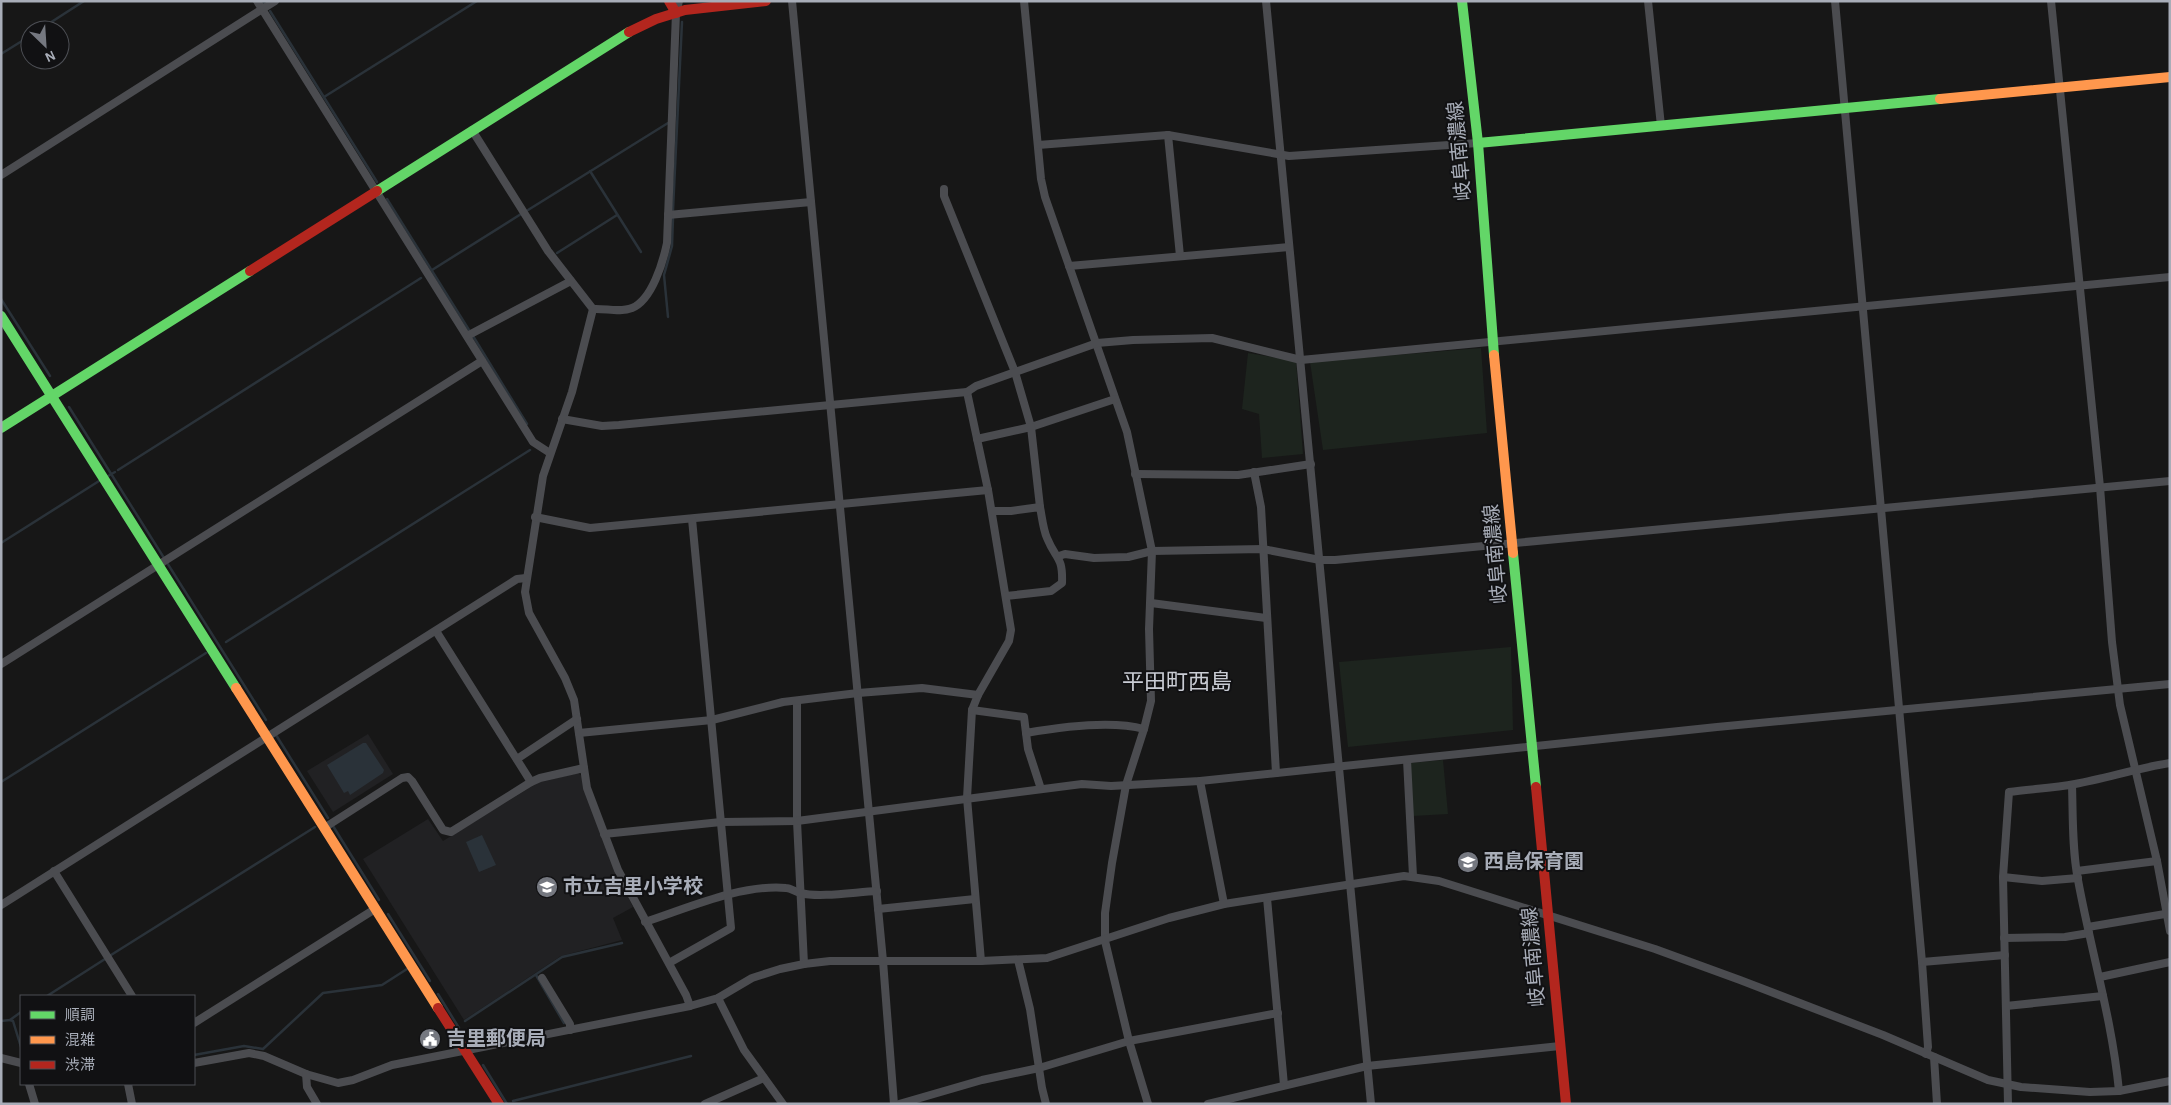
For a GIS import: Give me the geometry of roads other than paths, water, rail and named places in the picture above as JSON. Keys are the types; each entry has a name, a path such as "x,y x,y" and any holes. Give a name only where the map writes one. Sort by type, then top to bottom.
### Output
{"street":[{"path":"257,1 534,442 550,453"},
{"path":"1,175 275,1"},
{"path":"669,1 676,13"},
{"path":"472,130 548,250 593,309 620,310 632,308 639,304 649,290 661,266 667,243 676,13 679,1"},
{"path":"1,428 627,33 656,19 676,13 703,7 766,1"},
{"path":"792,1 877,891 894,1104"},
{"path":"1024,1 1038,146 1045,197 1127,432 1152,550 1149,629 1151,701 1126,785 1105,913 1105,941 1129,1042 1148,1104"},
{"path":"1266,1 1371,1104"},
{"name":"岐阜南濃線","path":"1462,1 1478,143 1493,341 1566,1104"},
{"path":"1648,1 1661,126"},
{"path":"1835,1 1922,962 1928,1047 1926,1054"},
{"path":"2051,1 2100,487 2112,642 2120,705 2157,861 2165,914 2170,932"},
{"path":"1038,146 1168,135 1280,156 1478,143 2170,77"},
{"path":"1168,135 1180,256"},
{"path":"944,189 944,196 1015,372 1031,427 1040,507 1047,538 1059,556 1062,568 1062,583 1050,591 1006,596"},
{"path":"668,215 811,202"},
{"path":"1069,266 1290,247"},
{"path":"562,419 602,426 619,425 967,392 976,386 1097,343 1212,338 1301,360 2170,277"},
{"path":"467,336 571,281"},
{"path":"593,309 572,392 543,476 535,517 525,592 530,613 565,678 574,700 587,788 618,870 686,995 690,1006"},
{"path":"1,316 52,396 164,562 267,737 499,1104"},
{"path":"1,664 482,360"},
{"path":"967,392 992,511 1011,630 1009,641 978,695 972,710 967,798 981,961"},
{"path":"977,439 1031,427 1115,399"},
{"path":"1135,474 1238,475 1311,464"},
{"path":"1254,472 1261,507 1276,773"},
{"path":"1059,556 1065,554 1094,558 1128,557 1152,550 1264,549 1320,560 1335,560 2170,481"},
{"path":"535,517 590,528 988,490"},
{"path":"992,511 1011,511 1040,507"},
{"path":"668,964 731,928 692,519"},
{"path":"1,904 517,579 526,578"},
{"path":"1151,603 1266,618"},
{"path":"436,631 531,782"},
{"path":"604,834 721,822 797,821 1082,784 1126,785 1200,780 2170,684"},
{"path":"579,732 712,720 783,702 858,693 922,688 978,695"},
{"path":"797,701 797,821 804,964"},
{"path":"972,710 1024,717 1028,749 1041,789"},
{"path":"517,759 577,719"},
{"path":"1026,733 1057,727 1086,725 1144,729"},
{"path":"1408,760 1413,876"},
{"path":"2008,1104 2003,876 2010,792 2072,785 2116,776 2134,769 2170,763"},
{"path":"324,828 402,778 408,777 443,830 451,832 531,782 540,778 584,768"},
{"path":"1200,780 1224,904"},
{"path":"2072,785 2074,839 2078,875 2103,996 2111,1024 2119,1091"},
{"path":"2003,876 2042,881 2157,861"},
{"path":"54,871 129,995"},
{"path":"195,1063 249,1053 306,1074 338,1083 353,1080 392,1065 690,1006 718,998 752,978 804,964 830,961 981,961 1047,958 1105,941 1169,918 1224,904 1413,876 1439,881 1656,949 1883,1035 1988,1080 2058,1090 2119,1091 2170,1081"},
{"path":"2161,883 2170,882"},
{"path":"645,922 729,894 787,887 800,893 831,894 877,891"},
{"path":"1267,898 1284,1085"},
{"path":"878,909 975,899"},
{"path":"195,1022 375,908"},
{"path":"2004,938 2065,937 2165,914"},
{"path":"1922,962 2005,955"},
{"path":"1018,960 1030,1009 1046,1104"},
{"path":"2100,977 2170,962"},
{"path":"542,978 570,1024 570,1030"},
{"path":"2006,1006 2103,996"},
{"path":"718,998 744,1050 783,1104"},
{"path":"899,1104 982,1080 1039,1068 1129,1042 1278,1013"},
{"path":"1208,1104 1367,1066 1560,1046"},
{"path":"1,1058 20,1063"},
{"path":"1934,1058 1937,1104"},
{"path":"306,1074 307,1087 317,1104"},
{"path":"705,1104 764,1078"},
{"path":"29,1085 35,1104"},
{"path":"128,1085 132,1104"}],"waterway":[{"path":"55,20 84,1"},
{"path":"324,97 477,1"},
{"path":"270,11 377,182"},
{"path":"673,210 682,22"},
{"path":"1,54 20,42"},
{"path":"528,210 668,123"},
{"path":"590,171 641,252"},
{"path":"387,199 469,330"},
{"path":"432,270 521,214"},
{"path":"557,253 617,215"},
{"path":"668,317 664,275 672,246 673,218"},
{"path":"118,470 421,278"},
{"path":"1,299 50,376"},
{"path":"473,336 527,424"},
{"path":"69,407 266,720"},
{"path":"226,642 530,450"},
{"path":"108,476 115,472"},
{"path":"1,543 99,481"},
{"path":"1,782 206,653"},
{"path":"276,735 328,818"},
{"path":"333,826 379,900"},
{"path":"111,955 315,827"},
{"path":"388,914 430,981"},
{"path":"465,1021 562,957 622,943"},
{"path":"49,995 105,959"},
{"path":"195,1055 244,1046 263,1049 323,993 382,985 407,969"},
{"path":"536,975 564,1023"},
{"path":"438,994 459,1028"},
{"path":"1,1021 10,1020 20,1013"},
{"path":"10,1020 13,1021 20,1044"},
{"path":"513,1101 691,1056"},
{"path":"483,1065 507,1104"}],"place":[{"name":"西島保育園","path":"1468,862"},
{"name":"市立吉里小学校","path":"547,887"},
{"name":"吉里郵便局","path":"430,1039"}],"district":[{"name":"平田町西島","path":"1177,682"}]}
